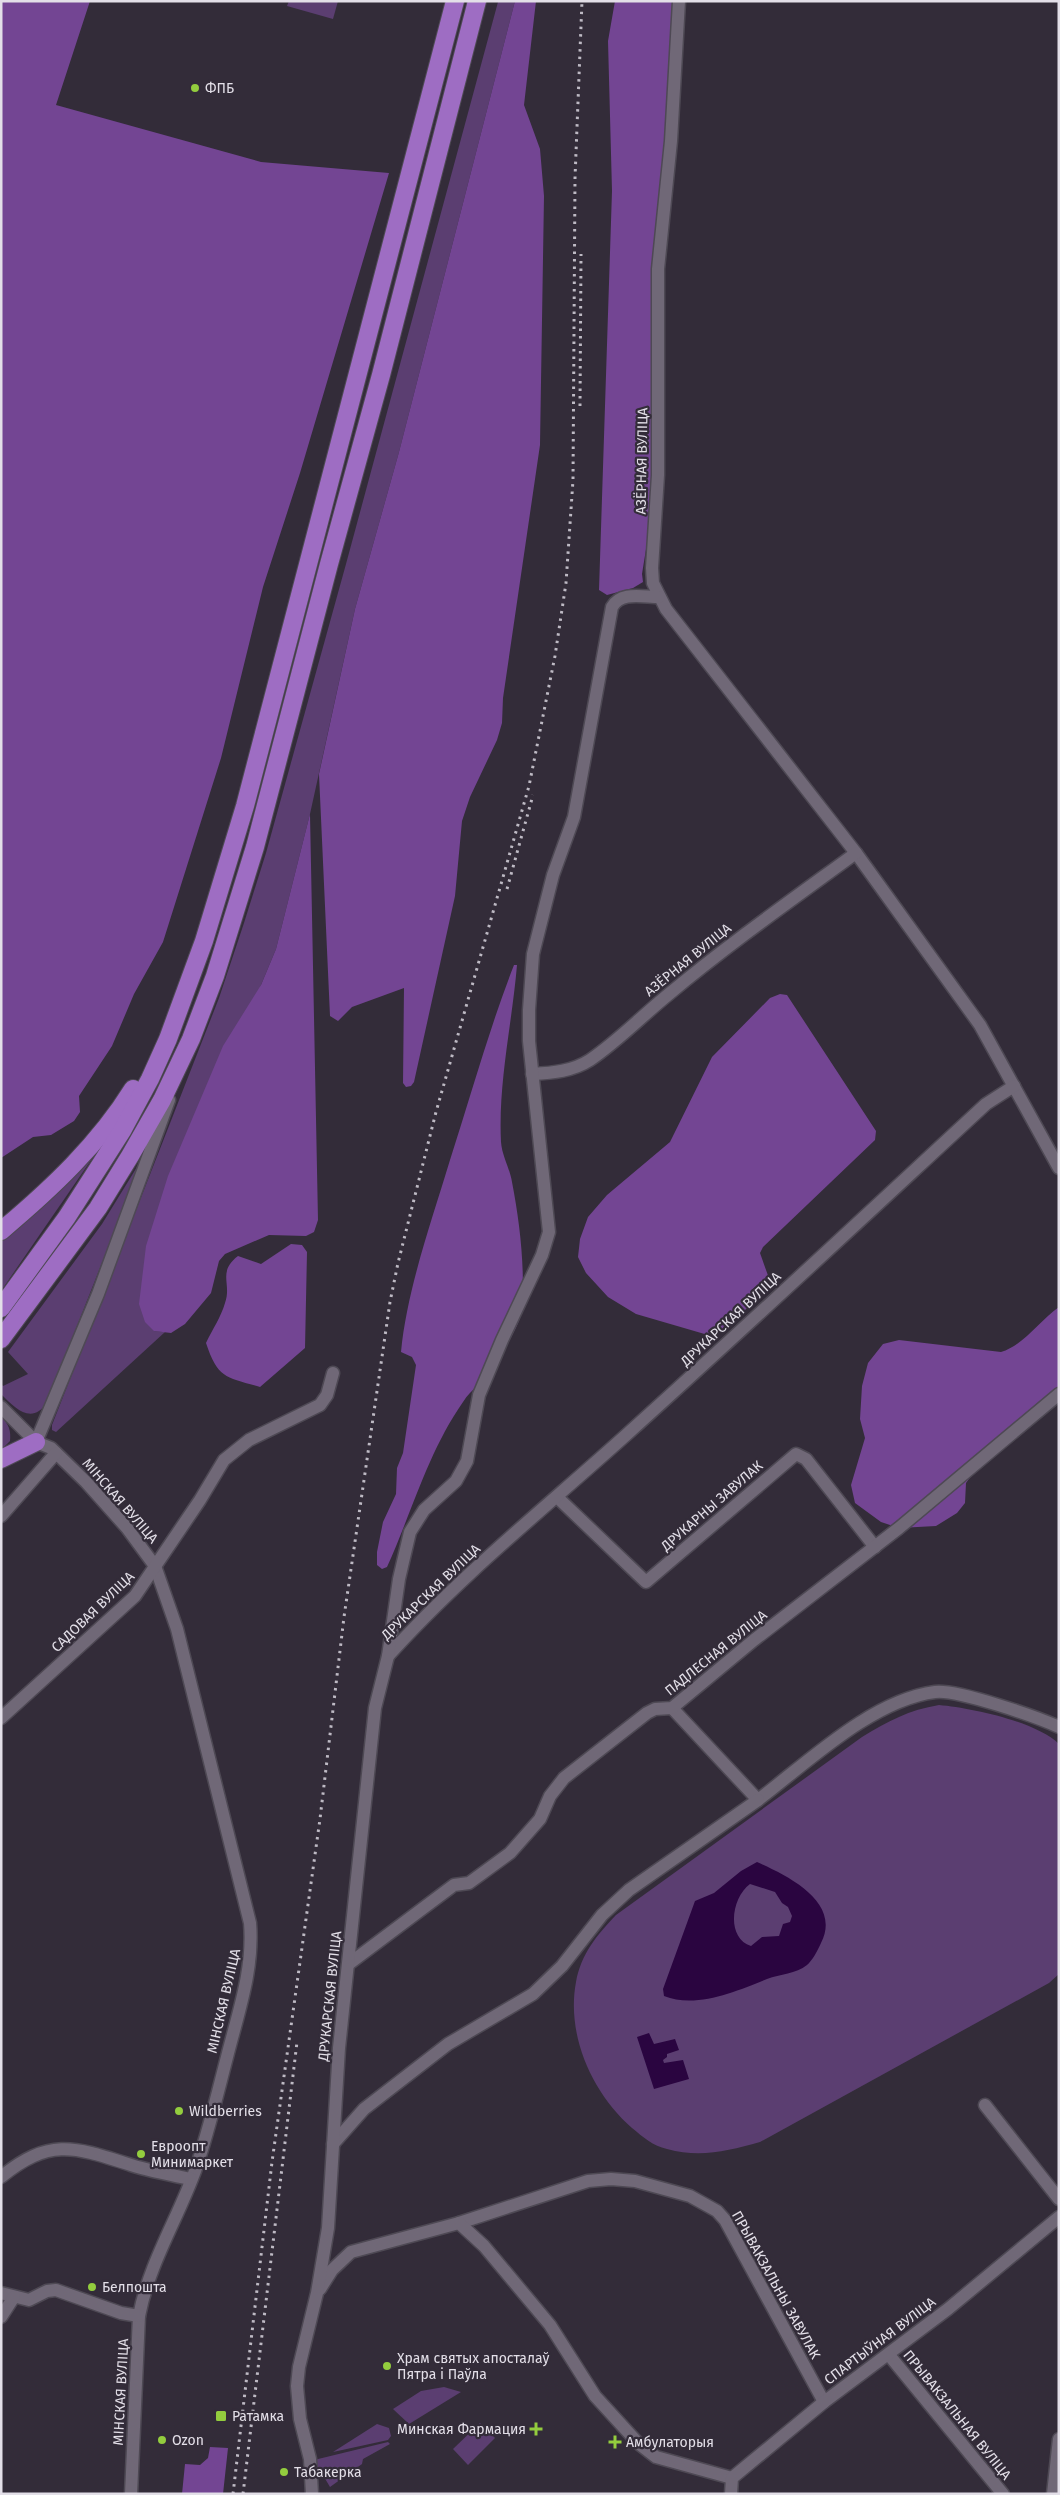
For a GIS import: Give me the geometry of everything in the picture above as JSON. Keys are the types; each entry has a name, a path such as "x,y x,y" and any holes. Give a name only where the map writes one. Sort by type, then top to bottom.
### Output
{"highway":[{"path":"1,1308 67,1217 122,1131 150,1080 168,1039 204,941 245,806 455,1"},
{"path":"1,1339 98,1208 162,1100 191,1039 215,976 255,847 329,564 381,376 477,1"},
{"path":"1,1231 52,1187 108,1126 132,1091 188,985"},
{"path":"1,1459 36,1442"}],"street":[{"name":"АЗЁРНАЯ ВУЛІЦА","path":"679,1 671,141 658,269 658,475 652,568 653,583 666,609 856,853 980,1025 1059,1168"},
{"path":"388,1656 399,1580 410,1532 424,1510 456,1481 467,1461 479,1395 502,1340 542,1255 549,1232 532,1074 528,1010 533,954 553,875 574,817 612,607 617,599 623,596 659,596"},
{"name":"АЗЁРНАЯ ВУЛІЦА","path":"532,1074 563,1071 590,1060 668,994 759,922 856,853"},
{"path":"36,1442 98,1294 191,1039"},
{"name":"ДРУКАРСКАЯ ВУЛІЦА","path":"312,2494 310,2459 300,2419 297,2386 299,2367 317,2293 328,2228 339,2048 350,1963 375,1708 388,1656 420,1620 736,1336 986,1104 1014,1086"},
{"name":"САДОВАЯ ВУЛІЦА","path":"1,1718 135,1596 200,1500 224,1460 249,1440 320,1405 327,1395 333,1373"},
{"name":"ПАДЛЕСНАЯ ВУЛІЦА","path":"350,1963 454,1885 469,1883 510,1853 540,1819 550,1796 564,1778 647,1713 655,1709 672,1708 754,1640 875,1547 1059,1394"},
{"name":"МІНСКАЯ ВУЛІЦА","path":"1,1407 36,1442 56,1453 108,1506 155,1566 177,1630 214,1783 246,1901 252,1937 246,1981 207,2131 191,2179 152,2267 139,2316 131,2494"},
{"path":"1,1516 56,1453"},
{"name":"ДРУКАРНЫ ЗАВУЛАК","path":"557,1498 646,1582 796,1454 806,1459 875,1547"},
{"path":"333,2144 364,2109 448,2044 533,1994 562,1966 602,1915 629,1890 758,1800 860,1722 918,1695 937,1692 956,1694 997,1705 1059,1728"},
{"path":"672,1708 758,1800"},
{"path":"985,2105 1059,2199"},
{"path":"1,2177 31,2155 64,2149 98,2154 147,2169 191,2179"},
{"name":"ПРЫВАКЗАЛЬНЫ ЗАВУЛАК","path":"459,2223 588,2181 634,2181 690,2196 717,2211 725,2220 824,2402"},
{"name":"СПАРТЫЎНАЯ ВУЛІЦА","path":"732,2478 824,2402 889,2355 1059,2217"},
{"path":"317,2293 332,2270 351,2252 459,2223 484,2246 544,2318 595,2396 638,2443 656,2457 732,2478 731,2494"},
{"path":"1,2293 33,2300 47,2291 56,2290 81,2300 102,2304 121,2313 139,2316"},
{"path":"1,2316 14,2297"},
{"name":"ПРЫВАКЗАЛЬНАЯ ВУЛІЦА","path":"889,2355 1003,2494"},
{"path":"1053,2494 1059,2439"}],"shaded area":[{"path":"1,1 90,1 56,105 261,162 389,173 300,473 263,587 221,758 163,942 134,994 112,1046 79,1096 80,1112 74,1121 51,1135 33,1137 1,1158"},
{"path":"289,1 338,1 333,19 287,6"},
{"path":"515,1 399,452 355,609 310,814 276,949 261,985 154,1331 165,1332 56,1432 52,1430 52,1425 219,998 244,923 266,853 346,564 498,2"},
{"path":"515,1 536,1 524,105 540,149 544,196 540,445 503,698 502,723 497,740 470,797 462,821 455,896 414,1082 411,1086 406,1087 403,1083 404,988 352,1007 338,1021 330,1016 319,774 355,609 399,452"},
{"path":"615,1 679,1 658,269 658,475 642,574 643,582 633,588 607,595 599,590 612,191 608,41"},
{"path":"310,814 318,1220 314,1232 306,1236 269,1235 225,1254 219,1261 211,1293 185,1324 171,1333 154,1331 145,1322 139,1304 146,1246 168,1176 223,1046 261,985 276,949"},
{"path":"514,965 517,965 503,1076 501,1142 511,1177 520,1231 523,1282 520,1319 494,1368 466,1397 451,1421 430,1462 387,1567 382,1569 377,1565 377,1552 383,1522 396,1494 397,1468 403,1453 416,1365 412,1357 401,1352 414,1279 488,1038"},
{"path":"780,994 787,995 876,1131 875,1140 763,1247 760,1253 771,1284 769,1290 716,1334 708,1335 636,1314 608,1297 586,1273 578,1257 580,1239 588,1217 607,1195 670,1142 712,1057 770,998"},
{"path":"109,1134 1,1291 1,1239"},
{"path":"145,1154 47,1402 35,1413 24,1412 12,1405 1,1394 1,1384 3,1386 28,1374 8,1352 102,1224"},
{"path":"291,1244 302,1245 307,1252 305,1348 260,1387 231,1378 219,1370 210,1355 206,1343 225,1303 228,1267 238,1256 261,1264"},
{"path":"1059,1307 1059,1397 991,1448 966,1483 965,1503 957,1513 936,1526 899,1528 881,1522 855,1503 851,1485 865,1438 860,1419 862,1386 868,1363 883,1344 899,1340 1001,1352 1017,1344"},
{"path":"1,1416 9,1428 10,1441 1,1450"},
{"path":"939,1705 968,1709 1019,1722 1048,1736 1059,1744 1059,1974 1049,1983 760,2142 725,2151 691,2153 667,2149 648,2141 618,2114 605,2098 585,2062 579,2042 574,2002 576,1982 578,1972 591,1946 616,1915 862,1737 899,1717"},
{"path":"757,1862 783,1875 809,1892 818,1903 824,1915 826,1928 815,1955 803,1968 716,1997 689,2001 664,1996 663,1989 695,1901 714,1893 741,1871","holes":["750,1884 775,1892 782,1903 788,1907 792,1916 790,1922 783,1924 779,1936 762,1937 751,1946 743,1942 735,1927 734,1917 735,1908 744,1890"]},
{"path":"649,2033 654,2044 675,2039 679,2050 667,2054 667,2057 663,2060 664,2063 683,2060 689,2079 654,2089 637,2037"},
{"path":"444,2387 461,2392 409,2424 393,2409 421,2391"},
{"path":"480,2423 495,2438 468,2465 453,2449"},
{"path":"377,2424 389,2428 391,2436 388,2440 333,2452"},
{"path":"388,2442 390,2444 363,2459 362,2464 330,2487 314,2460"},
{"path":"210,2447 228,2448 223,2494 182,2494 185,2464 200,2465 208,2458"}],"railway":[{"path":"233,2494 272,2162 320,1819 344,1617 390,1302 436,1112 529,786 555,656 566,583 573,480 575,178 582,1"},
{"path":"580,406 581,254"},
{"path":"507,889 533,795"},
{"path":"243,2494 297,2042"}],"place":[{"name":"ФПБ","path":"195,88"},
{"name":"Wildberries","path":"179,2111"},
{"name":"Евроопт Минимаркет","path":"141,2154"},
{"name":"Белпошта","path":"92,2287"},
{"name":"Храм святых апосталаў Пятра і Паўла","path":"387,2366"},
{"name":"Ратамка","path":"221,2416"},
{"name":"Минская Фармация","path":"536,2429"},
{"name":"Ozon","path":"162,2440"},
{"name":"Амбулаторыя","path":"615,2442"},
{"name":"Табакерка","path":"284,2472"}]}
